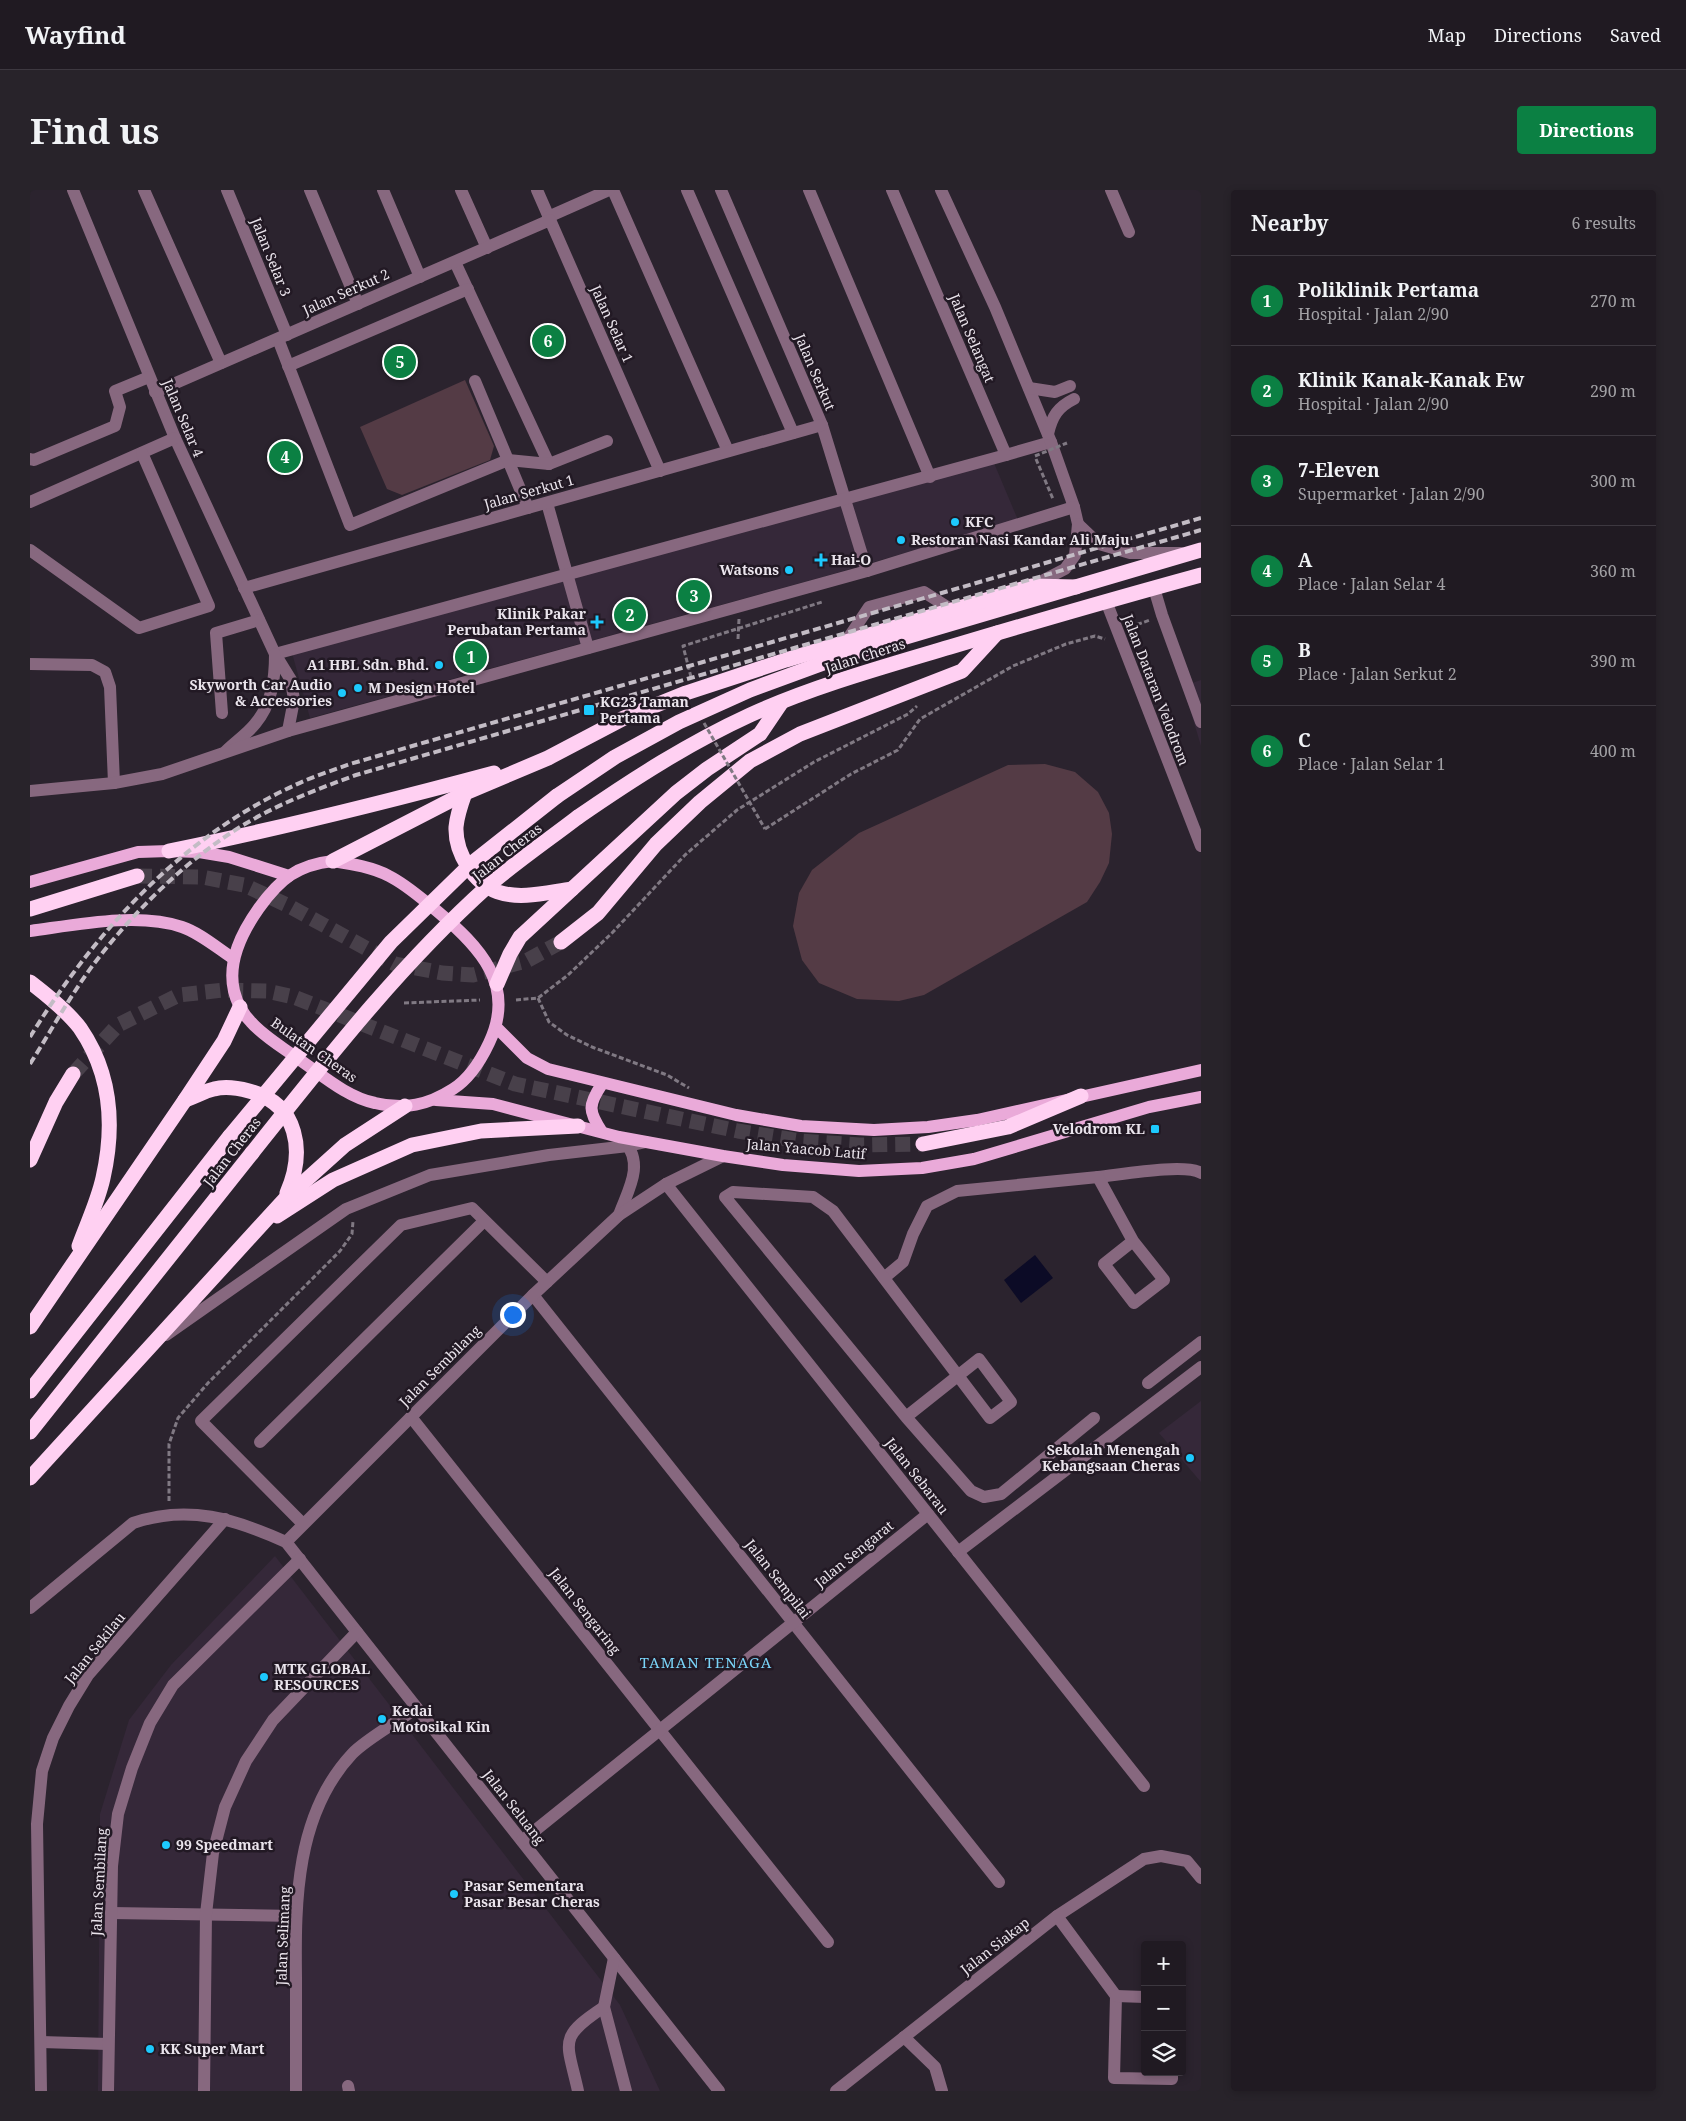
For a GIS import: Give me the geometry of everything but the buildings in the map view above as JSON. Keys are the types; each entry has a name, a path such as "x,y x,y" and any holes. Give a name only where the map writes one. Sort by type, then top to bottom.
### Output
{"highway":[{"name":"Jalan Cheras","path":"30,1391 230,1136 391,942 471,864 557,796 615,757 679,722 750,690 848,654 1196,552"},
{"name":"Jalan Cheras","path":"30,1432 329,1056 410,962 489,886 578,817 633,779 692,744 751,715 781,703 892,664 1201,575"},
{"path":"333,861 465,793 548,758 624,718 686,693 786,660 1032,586 1076,587"},
{"path":"562,942 598,913 656,844 700,802 750,761 800,734 962,671 997,633"},
{"path":"497,984 520,936 676,793 706,769 760,734 781,703"},
{"path":"169,851 245,836 384,803 548,758"},
{"path":"465,793 458,812 457,842 463,857 473,873 484,884 499,892 519,894 537,894 572,889"},
{"path":"30,909 137,876"},
{"path":"30,982 45,993 79,1028 100,1064 107,1086 109,1139 103,1178 71,1268"},
{"path":"30,1327 224,1041 240,1007"},
{"path":"30,1160 56,1102 73,1074"},
{"path":"185,1100 214,1088 229,1088 255,1092 268,1098 279,1107 294,1131 297,1147 294,1177 285,1199"},
{"path":"923,1144 1008,1127 1081,1096"},
{"path":"30,1478 285,1199 345,1145 405,1106"},
{"path":"257,1228 333,1180 412,1145 481,1131 578,1126"}],"main road":[{"path":"30,882 138,852 169,851 199,852 228,857 289,876"},
{"name":"Bulatan Cheras","path":"333,861 370,868 390,876 414,892 463,932 484,957 497,984 499,997 496,1028 485,1052 458,1086 436,1100 422,1105 405,1106 375,1103 351,1095 268,1037 251,1022 240,1007 234,992 232,975 234,959 242,935 253,916 268,896 289,876 312,864 333,861"},
{"path":"30,931 101,921 160,921 189,930 234,959"},
{"name":"Jalan Yaacob Latif","path":"496,1028 526,1058 548,1069 602,1084 736,1115 801,1126 874,1130 928,1127 977,1120 1201,1070"},
{"path":"602,1084 591,1104 592,1117 602,1132"},
{"name":"Jalan Yaacob Latif","path":"436,1100 493,1104 602,1132 624,1141 646,1142 783,1165 859,1171 922,1168 974,1159 1149,1107 1201,1098"}],"street":[{"name":"Jalan Selar 4","path":"74,190 175,438 274,654 292,680 294,700 288,731"},
{"path":"144,190 221,364"},
{"name":"Jalan Selar 3","path":"227,190 282,337 288,366 350,525 508,460"},
{"path":"310,190 358,304"},
{"path":"383,190 420,277"},
{"path":"461,190 487,248"},
{"name":"Jalan Selar 1","path":"536,190 660,471"},
{"name":"Jalan Serkut 2","path":"155,392 487,248 609,190"},
{"path":"613,190 728,451"},
{"path":"687,190 793,433"},
{"name":"Jalan Serkut","path":"721,190 822,425 867,571"},
{"path":"809,190 930,477"},
{"name":"Jalan Selangat","path":"892,190 1006,455"},
{"path":"942,190 995,307 1049,438 1074,507 1078,524 1075,555 1065,569 1032,586"},
{"path":"1111,190 1129,232"},
{"path":"455,262 549,464"},
{"path":"288,366 468,289"},
{"path":"30,459 34,460 115,426 120,407 115,391 149,377"},
{"path":"476,381 528,508"},
{"path":"1028,388 1072,393 1052,418 1049,438"},
{"name":"Jalan Serkut 1","path":"244,588 822,425"},
{"path":"30,502 175,438"},
{"path":"274,654 930,477 1006,455 1049,438"},
{"path":"508,460 549,464 607,441"},
{"path":"30,550 139,628 209,606 142,453"},
{"path":"547,503 588,648"},
{"path":"30,791 114,783 162,774 288,731 867,571 1074,507"},
{"path":"1078,524 1099,544 1130,553 1196,552"},
{"path":"1154,588 1201,722"},
{"path":"845,643 869,607 924,592 952,610"},
{"name":"Jalan Dataran Velodrom","path":"1106,601 1201,846"},
{"path":"222,713 216,633 259,620"},
{"name":"Jalan Selar 4","path":"223,754 255,724 268,701 275,678 274,654"},
{"path":"30,664 92,665 105,672 110,687 114,783"},
{"path":"153,1344 346,1209 430,1175 624,1141"},
{"name":"Jalan Sembilang","path":"619,1215 636,1168 634,1157 624,1141"},
{"name":"Jalan Sembilang","path":"286,1542 546,1282 619,1215 666,1184 723,1156"},
{"path":"884,1278 903,1262 913,1234 927,1206 957,1191 1098,1178 1170,1169 1197,1170 1201,1173"},
{"path":"1098,1178 1133,1241 1164,1280 1134,1303 1104,1264 1133,1241"},
{"name":"Jalan Sebarau","path":"666,1184 1144,1786"},
{"path":"906,1417 958,1376 979,1360 1011,1402 990,1418 958,1376 884,1278 833,1211 813,1197 733,1192 725,1197 906,1417 971,1491 984,1497 1001,1494 1094,1418"},
{"path":"303,1524 201,1421 401,1225 472,1208 546,1282"},
{"path":"260,1442 484,1221"},
{"name":"Jalan Sempilai","path":"533,1295 999,1882"},
{"path":"1148,1383 1201,1342"},
{"path":"958,1552 1201,1368"},
{"name":"Jalan Sengaring","path":"411,1417 828,1942"},
{"path":"30,1608 133,1522 152,1516 197,1514 225,1519 241,1523 286,1542"},
{"name":"Jalan Sengarat","path":"522,1841 928,1514"},
{"name":"Jalan Sekilau","path":"41,2091 38,1824 42,1771 53,1738 69,1706 88,1676 225,1519"},
{"name":"Jalan Seluang","path":"286,1542 718,2091"},
{"name":"Jalan Sembilang","path":"108,2091 112,1866 118,1814 132,1768 150,1722 173,1685 300,1559"},
{"path":"204,2091 206,1914 213,1853 225,1807 246,1761 273,1720 357,1632"},
{"name":"Jalan Selimang","path":"296,2091 296,1916 301,1864 311,1824 321,1798 334,1776 353,1753 417,1708"},
{"name":"Jalan Siakap","path":"836,2091 1057,1916 1144,1859 1161,1856 1187,1861 1201,1878"},
{"path":"110,1913 296,1916"},
{"path":"1057,1916 1116,1996 1114,2078 1172,2079 1172,2076"},
{"path":"614,1958 604,2007 626,2091"},
{"path":"1116,1996 1141,1997"},
{"path":"578,2091 568,2045 571,2034 580,2023 604,2007"},
{"path":"904,2037 935,2068 942,2091"},
{"path":"41,2042 108,2044"}],"path":[{"path":"1049,488 1035,456 1067,442"},
{"path":"692,679 682,646 822,602"},
{"path":"1130,627 1162,615"},
{"path":"702,714 704,723 764,829 851,774 898,750 920,719 1012,666 1066,644 1095,636 1102,636 1109,645"},
{"path":"516,1000 538,998 568,975 612,934 685,855 737,810 814,762 908,714 924,701"},
{"path":"538,998 549,1022 568,1035 592,1047 667,1075 693,1090"},
{"path":"404,1003 480,1000"}],"shaded area":[{"path":"465,380 494,446 490,460 402,495 387,489 360,427"},
{"path":"994,463 1018,520 833,574 310,718 292,653"},
{"path":"1201,680 1201,746 1183,686"},
{"path":"1045,764 1075,772 1098,792 1109,813 1112,834 1109,863 1087,902 924,995 899,1001 857,999 819,983 802,960 793,926 799,893 812,870 859,833 1008,765"},
{"name":"Sekolah Menengah Kebangsaan Cheras","path":"1201,1401 1201,1482 1159,1433"},
{"path":"275,1556 620,2005 660,2091 98,2091 100,1814 129,1720 171,1665"}],"water":[{"path":"1035,1255 1053,1278 1021,1303 1004,1280"}],"tunnel":[{"path":"137,876 202,877 244,885 287,905 395,964 442,973 473,975 526,961 561,942"},
{"path":"73,1074 118,1025 179,995 224,990 267,991 294,997 515,1084 738,1131 801,1141 859,1145 923,1144"}],"railway":[{"path":"30,1037 82,961 143,892 177,861 213,833 252,807 300,783 350,764 1201,518"},
{"path":"30,1064 68,1001 93,965 144,906 203,853 258,816 285,803 356,775 1201,530"}],"place":[{"name":"C","path":"548,341"},
{"name":"B","path":"400,362"},
{"name":"A","path":"285,457"},
{"name":"KFC","path":"955,522"},
{"name":"Restoran Nasi Kandar Ali Maju","path":"901,540"},
{"name":"Hai-O","path":"821,560"},
{"name":"Watsons","path":"789,570"},
{"name":"7-Eleven","path":"694,596"},
{"name":"Klinik Kanak-Kanak Ew","path":"630,615"},
{"name":"Klinik Pakar Perubatan Pertama","path":"597,622"},
{"name":"Poliklinik Pertama","path":"471,657"},
{"name":"A1 HBL Sdn. Bhd.","path":"439,665"},
{"name":"M Design Hotel","path":"358,688"},
{"name":"Skyworth Car Audio & Accessories","path":"342,693"},
{"name":"KG23 Taman Pertama","path":"589,710"},
{"name":"Velodrom KL","path":"1155,1129"},
{"name":"Sekolah Menengah Kebangsaan Cheras","path":"1190,1458"},
{"name":"MTK GLOBAL RESOURCES","path":"264,1677"},
{"name":"Kedai Motosikal Kin","path":"382,1719"},
{"name":"99 Speedmart","path":"166,1845"},
{"name":"Pasar Sementara Pasar Besar Cheras","path":"454,1894"},
{"name":"KK Super Mart","path":"150,2049"}],"district":[{"name":"TAMAN TENAGA","path":"706,1663"}]}
